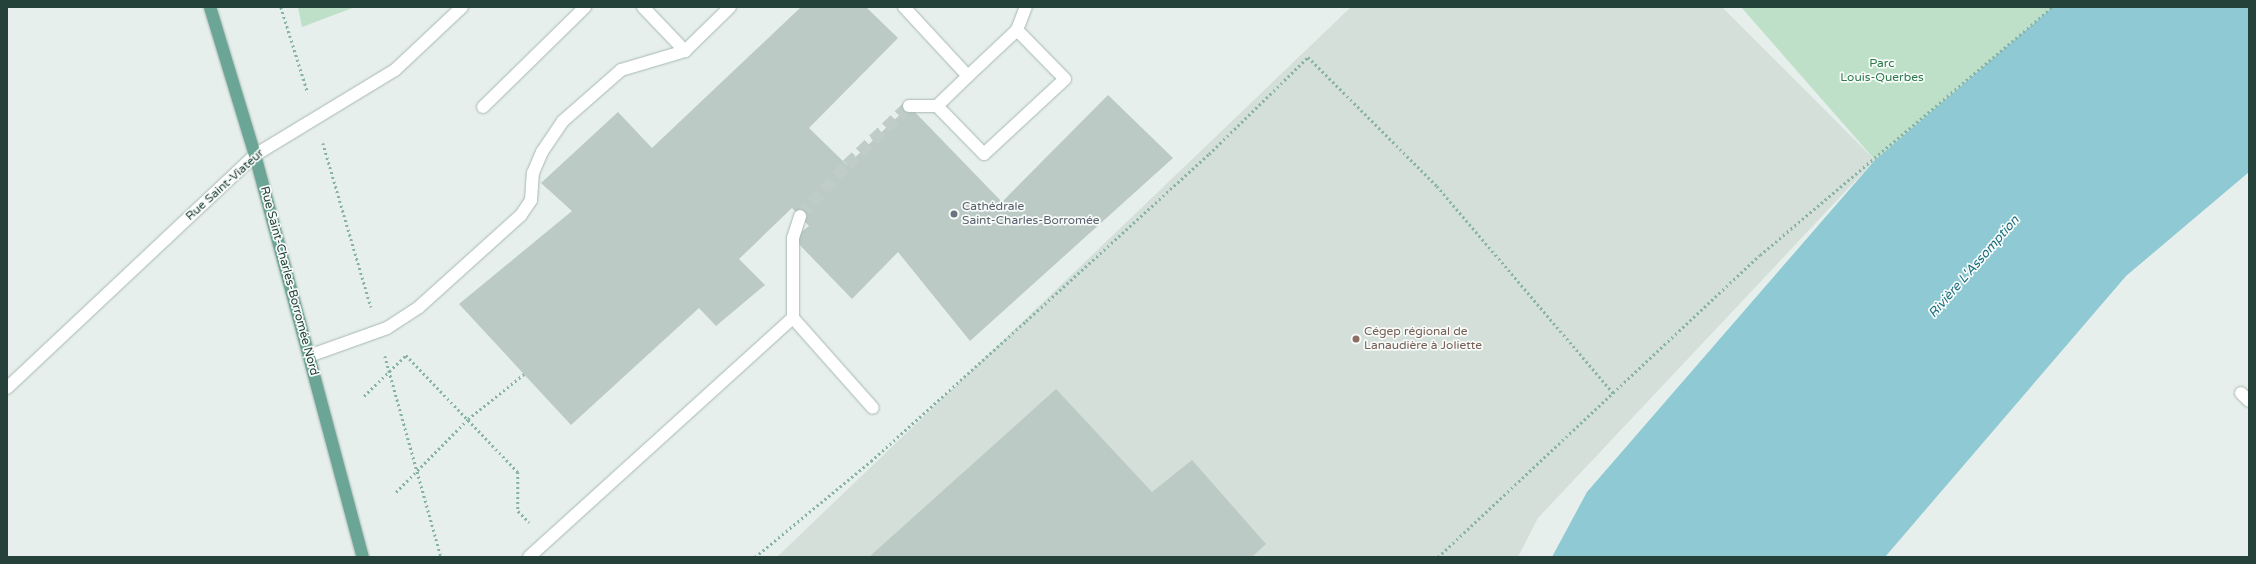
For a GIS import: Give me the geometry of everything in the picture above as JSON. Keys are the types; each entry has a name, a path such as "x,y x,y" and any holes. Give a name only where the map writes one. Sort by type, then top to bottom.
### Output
{"main road":[{"name":"Rue Saint-Charles-Borromée Nord","path":"210,7 254,155 363,557"}],"street":[{"name":"Rue Saint-Viateur","path":"7,388 254,155 395,70 462,7"},
{"path":"483,107 585,7"},
{"path":"643,7 685,51"},
{"path":"309,356 378,331 419,307 521,214 531,200 533,173 542,152 563,121 621,70 685,51 730,7"},
{"path":"904,7 968,76"},
{"path":"909,106 937,106 1017,30 1026,7"},
{"path":"937,106 984,154 1065,79 1017,30"},
{"path":"800,216 793,238 792,318 873,408"},
{"path":"529,557 792,318"}],"path":[{"path":"282,7 390,371 441,557"},
{"path":"1438,557 1760,255 2052,7"},
{"path":"754,557 871,461 1209,154 1308,57 1438,186 1613,393"},
{"path":"364,396 406,355 518,472 518,510 535,528"},
{"path":"396,492 468,419 524,374"}],"shaded area":[{"name":"Cégep régional de Lanaudière à Joliette","path":"1351,7 1722,7 1875,160 1538,518 1518,557 777,557"}],"green space":[{"path":"298,7 355,7 302,27"},
{"name":"Parc Louis-Querbes","path":"1741,7 2053,7 1875,160"}],"water":[{"name":"Rivière L'Assomption","path":"2053,7 2249,7 2249,172 2126,276 1885,557 1552,557 1587,492 1875,160"}],"building":[{"name":"Cathédrale Saint-Charles-Borromée","path":"801,7 866,7 898,38 809,128 847,165 909,106 1002,202 1108,95 1173,158 970,341 898,252 852,299 793,238 809,226 792,208 739,259 765,285 716,326 699,308 571,425 459,304 572,211 541,183 618,112 652,148"},
{"path":"1056,389 1152,492 1192,460 1266,544 1252,557 869,557"}],"tunnel":[{"path":"800,216 847,165 909,106"}],"place":[{"name":"Cathédrale Saint-Charles-Borromée","path":"954,214"},
{"name":"Cégep régional de Lanaudière à Joliette","path":"1356,339"}]}
